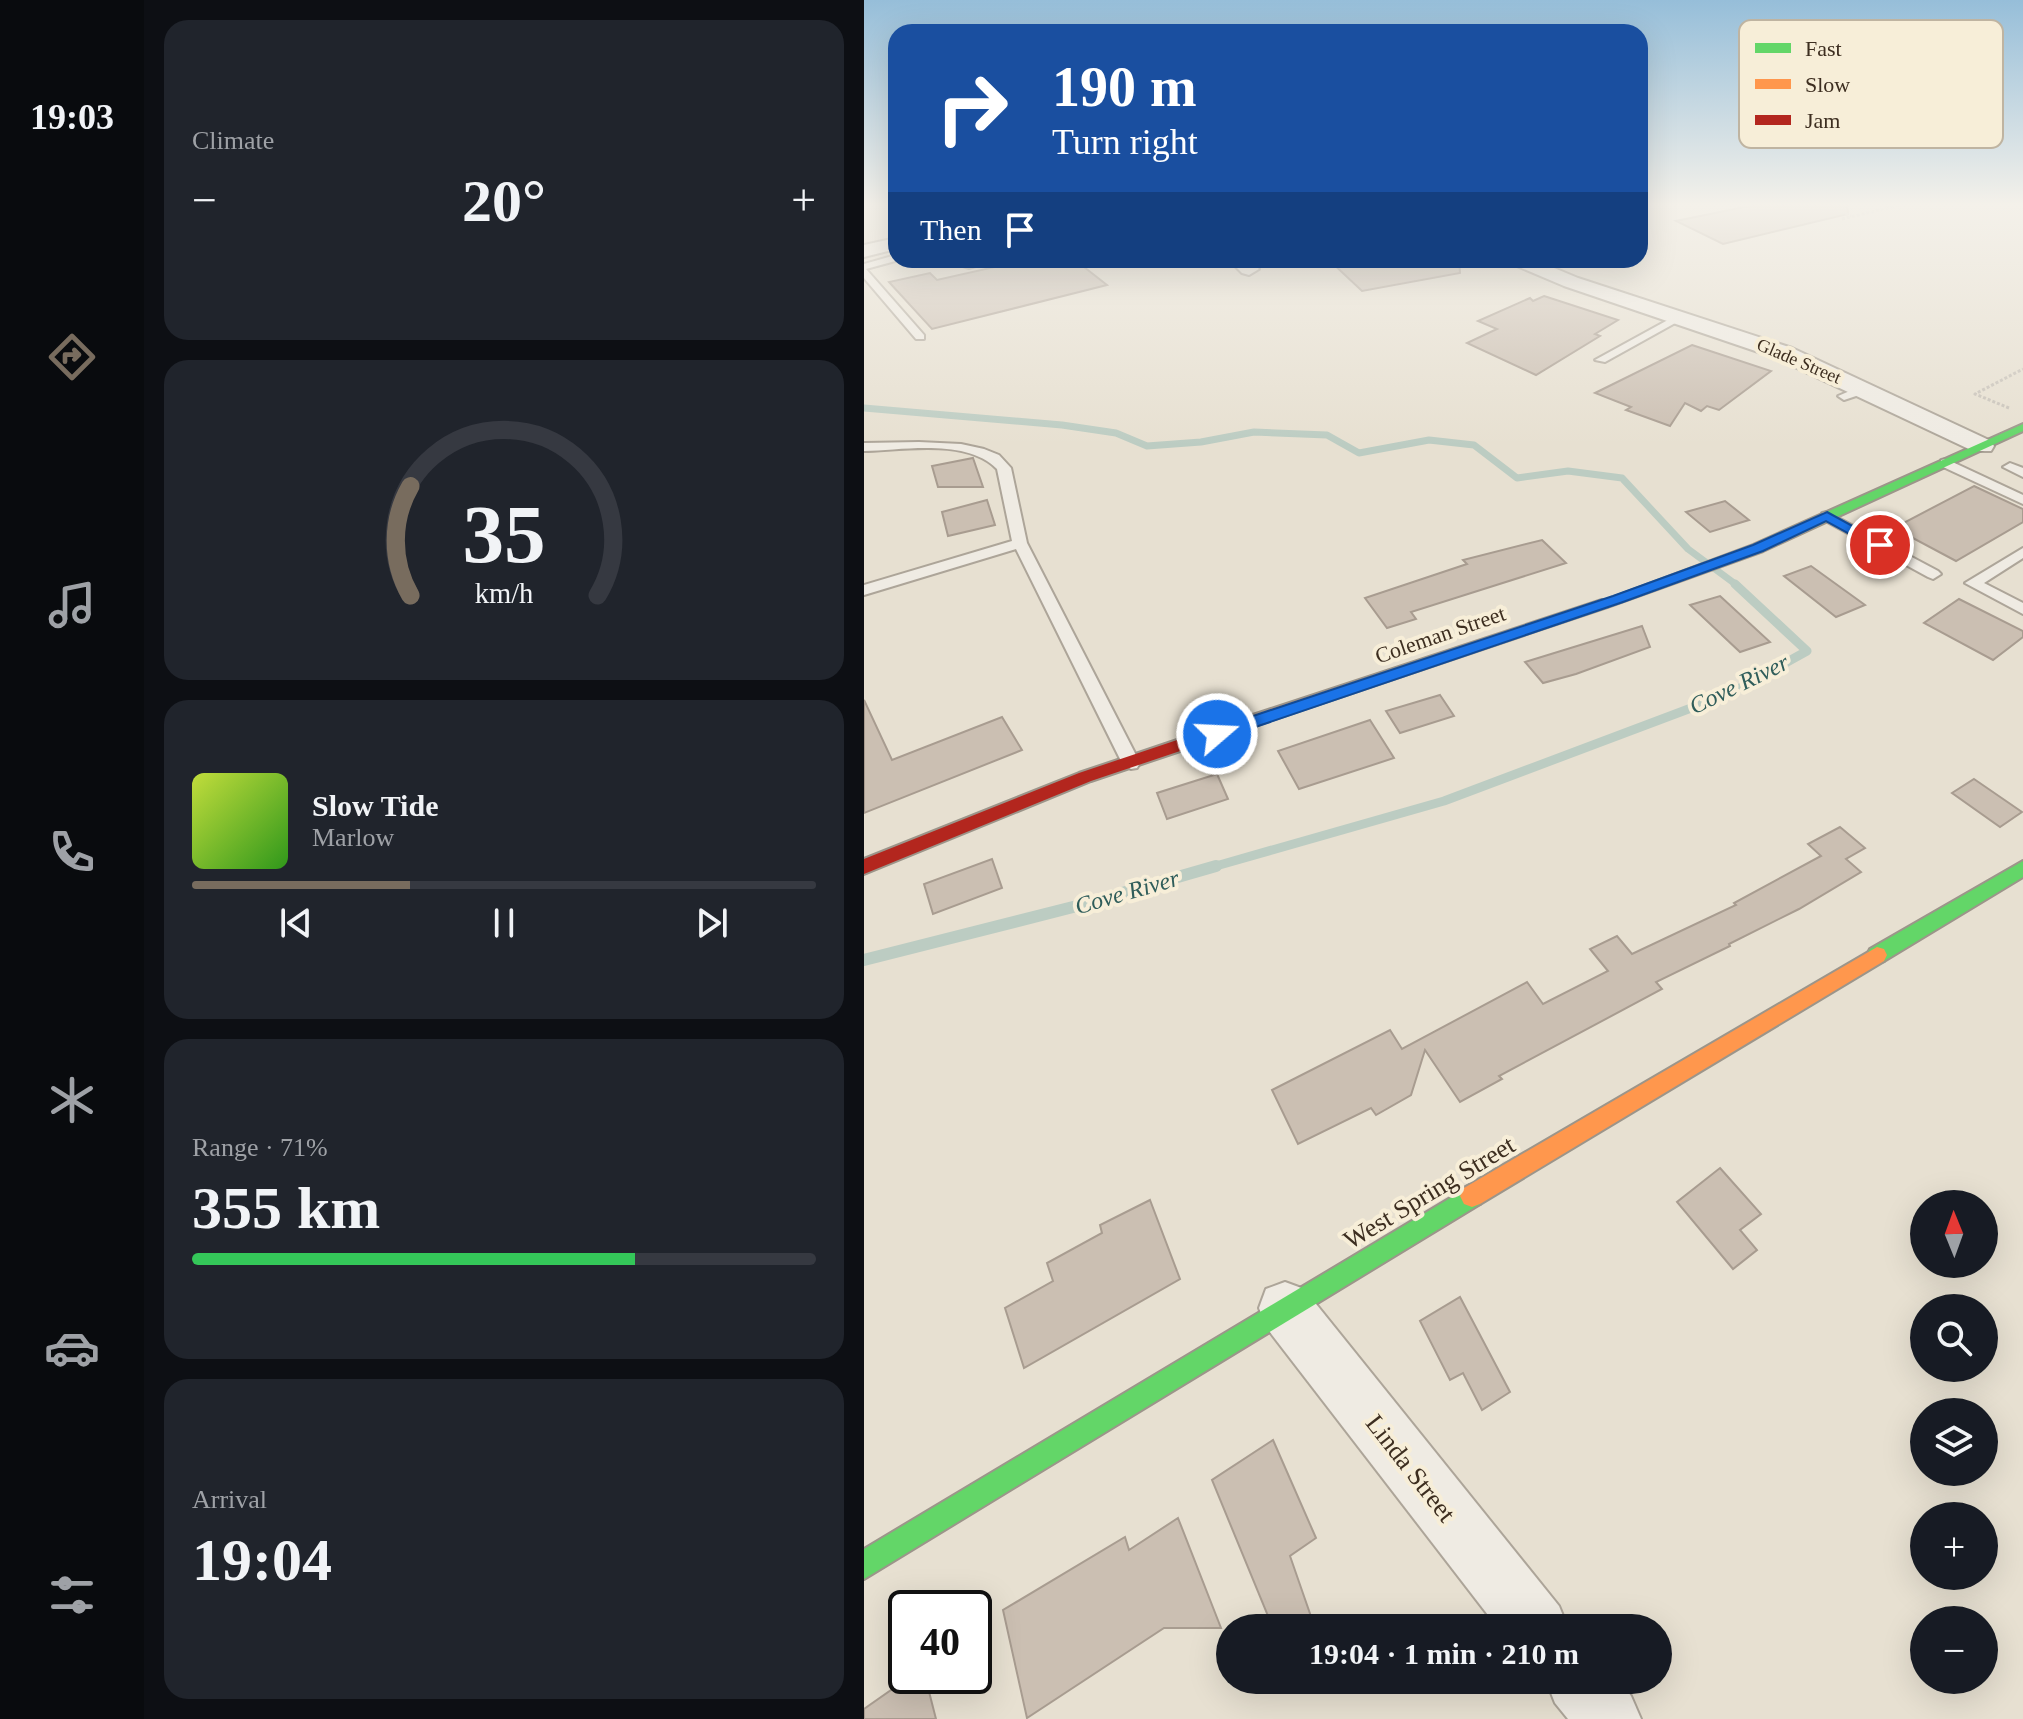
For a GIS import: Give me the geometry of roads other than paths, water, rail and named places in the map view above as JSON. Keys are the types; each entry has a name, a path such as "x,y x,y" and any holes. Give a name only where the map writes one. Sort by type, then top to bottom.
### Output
{"street":[{"name":"Glade Street","path":"1581,285 1784,353 1854,393 1982,446"},
{"name":"Coleman Street","path":"864,867 1085,777 1712,565 2023,427"},
{"name":"West Spring Street","path":"864,1565 1285,1308 2023,868"},
{"name":"Linda Street","path":"1285,1308 1526,1614"},
{"path":"1589,1694 1608,1719"}],"lane":[{"path":"877,285 920,337"},
{"path":"1601,360 1681,317"},
{"path":"864,447 953,448 990,453 999,459 1004,468 1020,543 1131,763"},
{"path":"1946,463 2023,500"},
{"path":"1827,516 1933,574"},
{"path":"864,590 1020,543"},
{"path":"2023,552 1973,583 2023,609"}],"waterway":[{"name":"Cove River","path":"864,408 1062,425 1116,433 1147,446 1201,442 1254,432 1327,435 1359,453 1429,440 1474,445 1517,478 1568,471 1622,478 1688,549 1738,586"},
{"name":"Cove River","path":"1214,866 1444,801 1731,693 1807,651 1735,584"},
{"name":"Cove River","path":"864,960 1077,906 1214,866"},
{"name":"Cove River","path":"1209,868 1214,866"}]}
